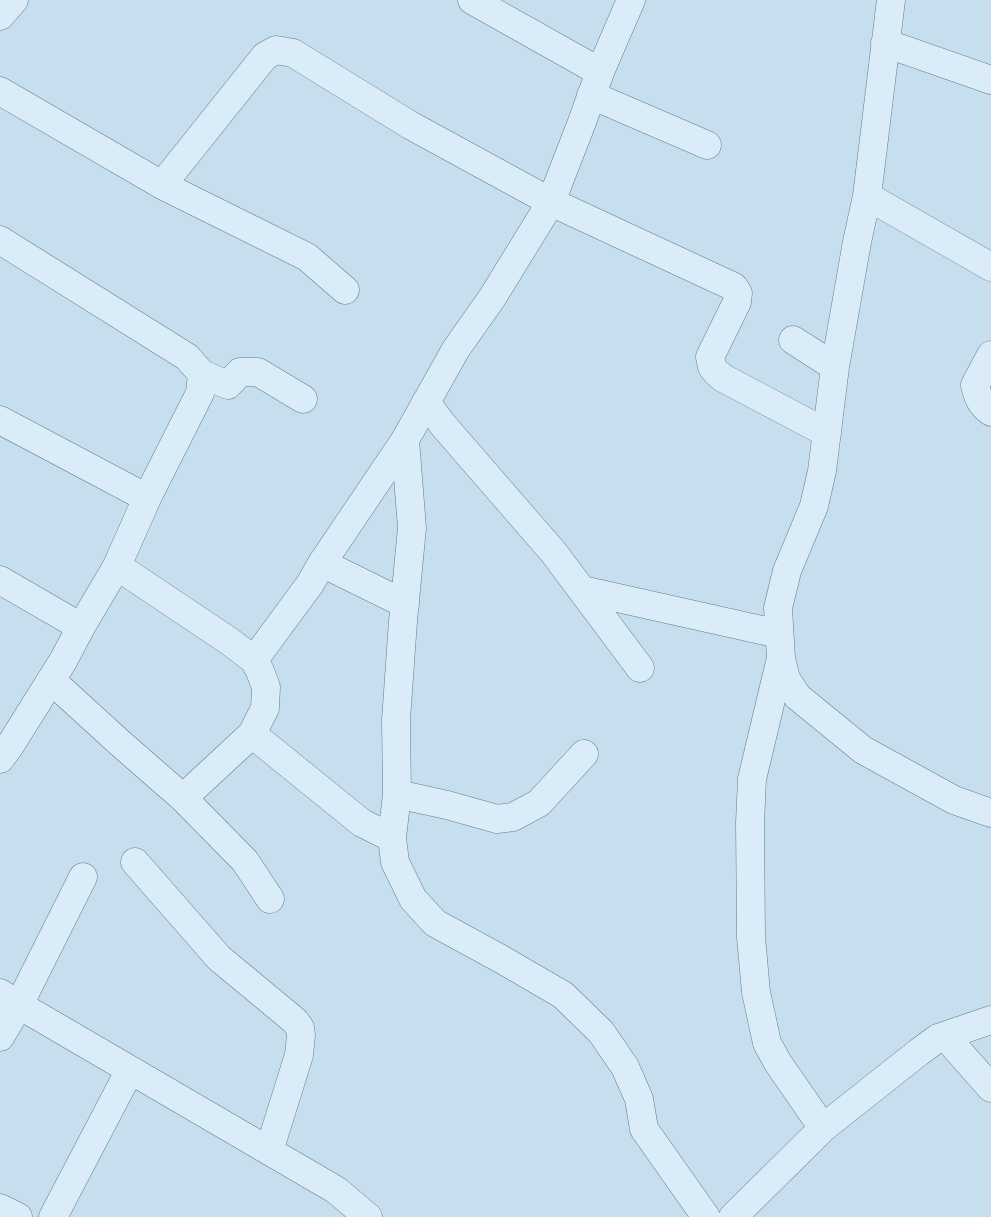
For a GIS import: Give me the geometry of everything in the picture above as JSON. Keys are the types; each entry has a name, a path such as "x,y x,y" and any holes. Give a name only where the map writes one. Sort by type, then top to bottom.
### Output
{"street":[{"path":"0,16 14,0"},
{"path":"472,0 595,83 707,146"},
{"path":"254,660 310,584 322,563 405,440 456,349 492,298 552,202 595,83 631,0"},
{"path":"891,0 867,196 835,367 822,471 814,506 787,571 778,608 780,646 786,679 798,697 863,750 954,800 991,813"},
{"path":"885,43 991,80"},
{"path":"162,185 265,56 276,50 293,53 410,125 552,202 734,286 738,293 737,302 710,356 712,367 723,378 827,433"},
{"path":"0,91 162,185 307,257 345,290"},
{"path":"867,196 991,267"},
{"path":"0,240 187,357 202,374 228,385 240,372 258,372 303,399"},
{"path":"793,340 835,367"},
{"path":"991,355 975,385 978,398 991,412"},
{"path":"0,759 63,661 116,566 147,498 200,393 202,374"},
{"path":"426,402 443,425 554,552 640,668"},
{"path":"0,420 147,498"},
{"path":"405,440 412,528 396,720 397,794 392,838 395,862 413,899 434,923 501,958 563,995 601,1032 625,1067 639,1099 644,1128 706,1217"},
{"path":"322,563 405,604"},
{"path":"116,566 229,641 254,660 266,687 265,708 252,734 183,798"},
{"path":"0,580 81,627"},
{"path":"582,590 780,646"},
{"path":"780,646 752,779 750,823 751,937 756,992 768,1042 778,1063 823,1128"},
{"path":"51,680 183,798 245,861 270,898"},
{"path":"252,734 362,823 392,838"},
{"path":"397,794 447,804 496,819 513,817 539,803 584,754"},
{"path":"135,862 219,958 295,1021 300,1028 299,1055 269,1151"},
{"path":"0,1037 9,999 84,877"},
{"path":"9,999 336,1190 368,1217"},
{"path":"732,1217 823,1128 918,1052 938,1038 991,1020"},
{"path":"945,1036 991,1088"},
{"path":"53,1217 130,1070"},
{"path":"0,1208 18,1217"}]}
